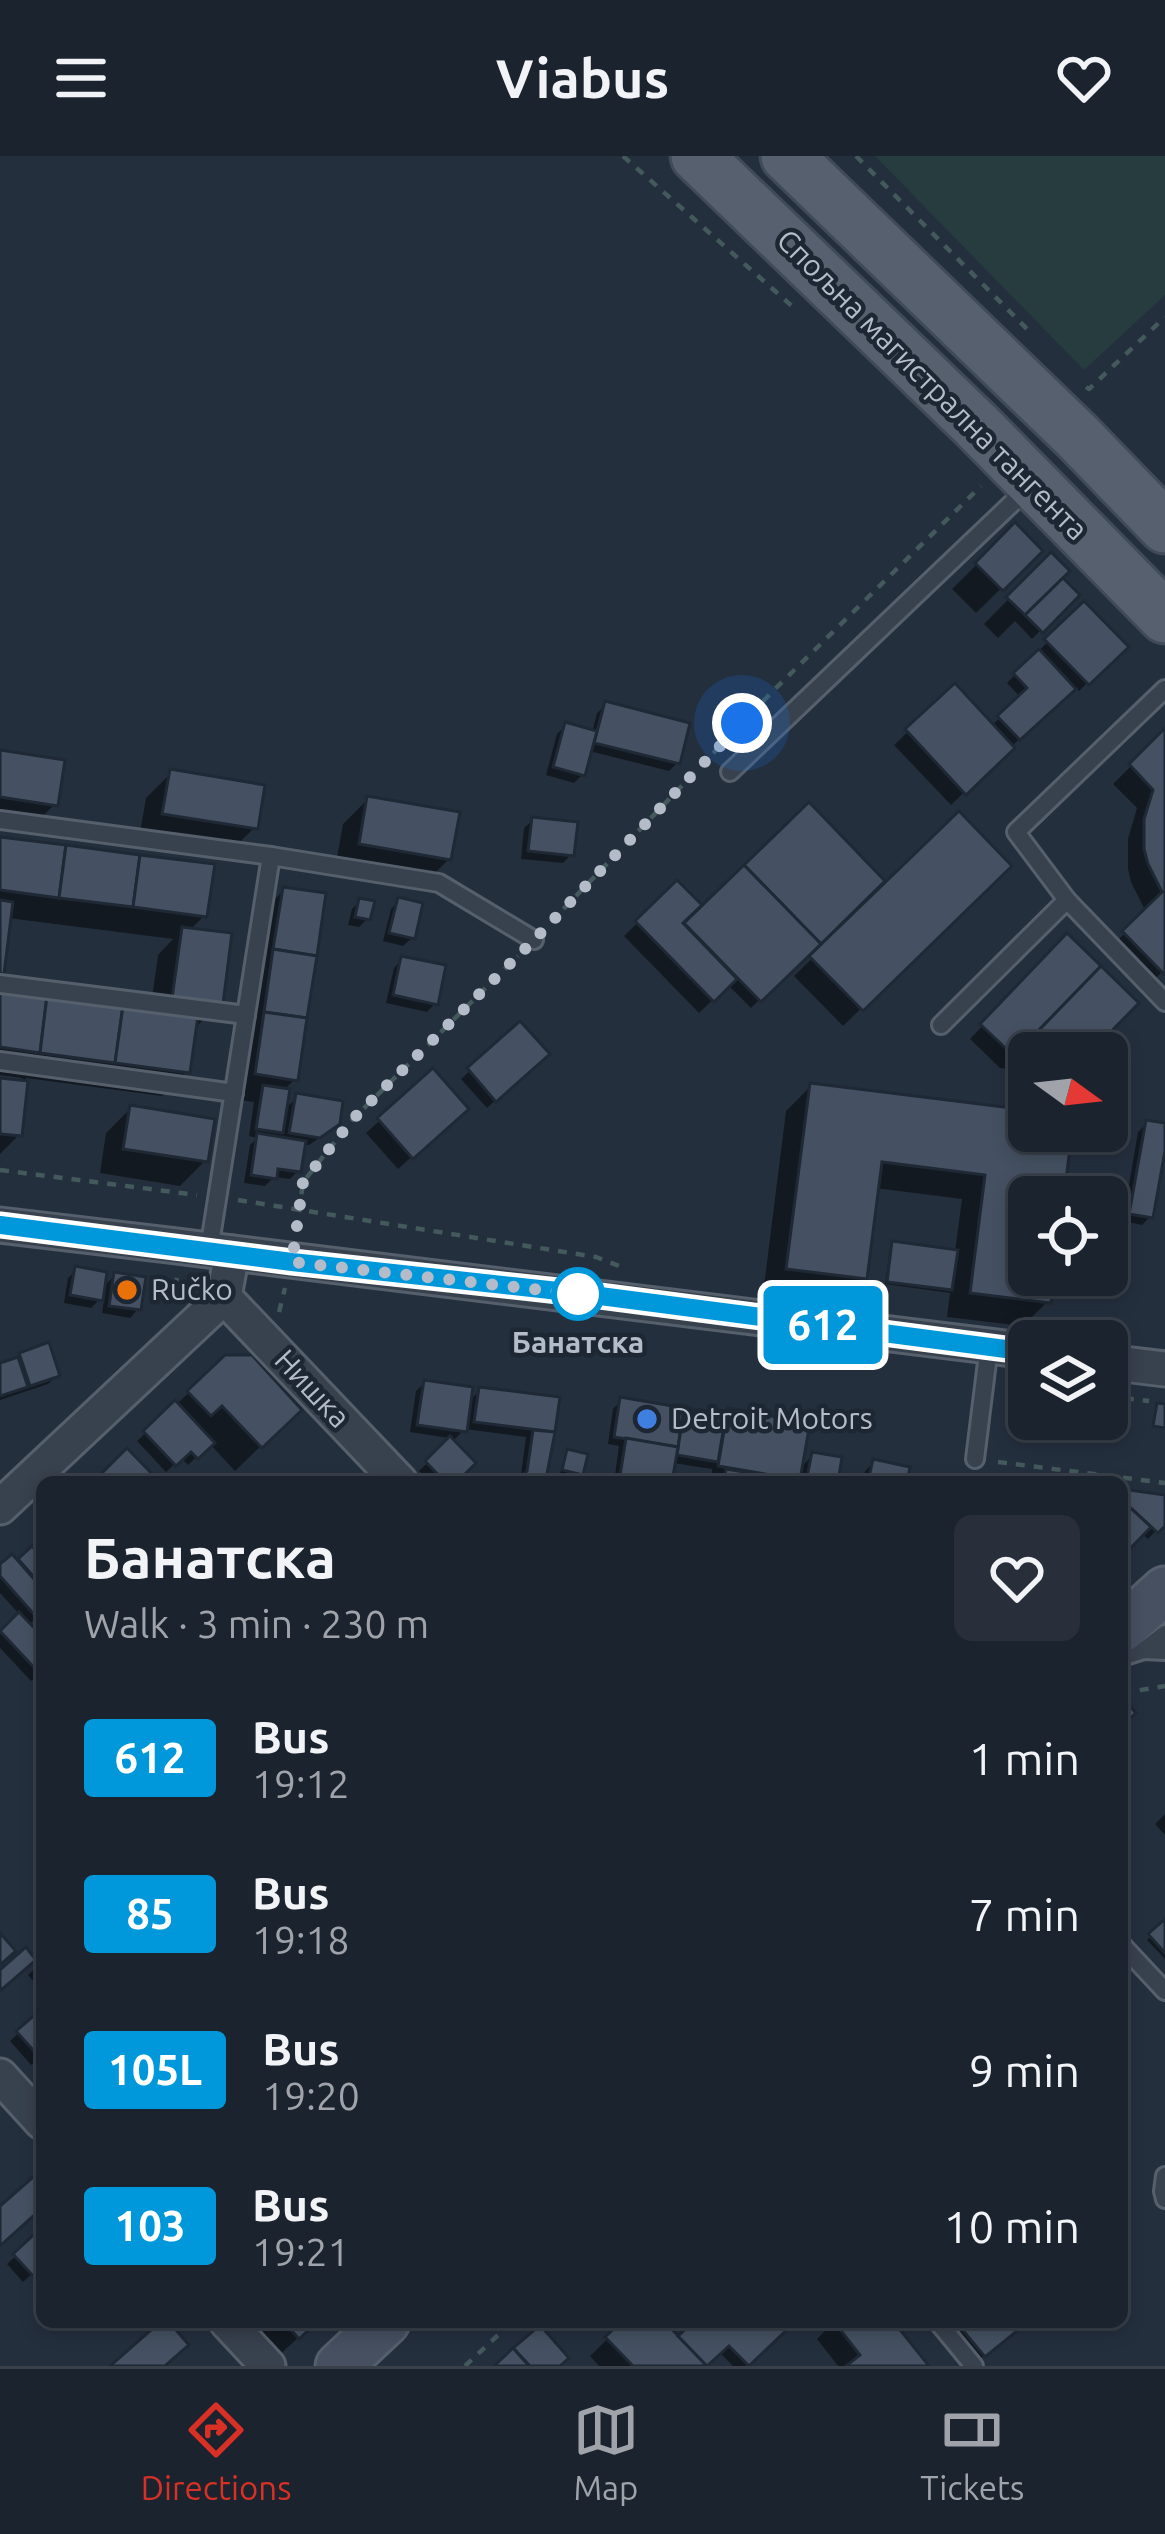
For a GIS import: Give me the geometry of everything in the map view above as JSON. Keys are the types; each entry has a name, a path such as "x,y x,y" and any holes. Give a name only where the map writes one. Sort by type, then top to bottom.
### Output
{"main road":[{"name":"Спољна магистрална тангента","path":"697,156 878,329 1010,482 1165,617"},
{"name":"Спољна магистрална тангента","path":"787,156 1165,527"},
{"path":"1010,482 1078,437"},
{"path":"1133,1639 1165,1590"},
{"path":"339,2366 380,2328"}],"street":[{"path":"0,1225 989,1346 1008,1342"},
{"path":"0,1507 224,1297 220,1252"},
{"name":"Нишка","path":"224,1297 394,1476"},
{"path":"1128,1357 1165,1369"},
{"path":"0,2076 36,2115"},
{"path":"233,2328 268,2366"}],"lane":[{"path":"730,772 1010,482"},
{"path":"1165,689 1016,832 1067,900 1165,1002"},
{"path":"0,820 439,883 534,940"},
{"path":"220,1252 218,1198 271,856"},
{"path":"941,1025 1067,900"},
{"path":"0,984 246,1015"},
{"path":"0,1060 234,1093"},
{"path":"975,1459 989,1346"},
{"path":"1133,1639 1165,1634"},
{"path":"1133,1639 1165,1651"},
{"path":"1128,1951 1165,1991"},
{"path":"1165,2176 1165,2198"},
{"path":"943,2328 974,2366"}],"path":[{"path":"856,156 1038,340"},
{"path":"1072,373 1089,389 1165,317"},
{"path":"292,1262 303,1182 353,1119 534,940 772,692 1010,482"},
{"path":"0,1169 300,1208 596,1257 635,1272"},
{"path":"179,1268 166,1325 183,1337"},
{"path":"1128,1399 1165,1403"},
{"path":"975,1459 1110,1476"},
{"path":"1128,1478 1165,1483"},
{"path":"1128,1692 1165,1686"},
{"path":"465,2366 506,2328"}],"green space":[{"path":"875,156 1165,156 1165,295 1084,370"}],"building":[{"path":"1015,522 1043,551 1003,591 975,563"},
{"path":"1051,552 1070,571 1025,615 1006,597"},
{"path":"1063,578 1080,595 1043,633 1025,615"},
{"path":"1084,601 1129,647 1089,685 1044,639"},
{"path":"1039,649 1076,689 1020,740 997,716 1027,688 1013,673"},
{"path":"955,683 1015,748 966,795 905,729"},
{"path":"605,701 690,723 680,764 594,743"},
{"path":"565,722 597,731 585,776 553,767"},
{"path":"1165,728 1164,974 1122,931 1162,892 1144,849 1144,819 1153,790 1129,764"},
{"path":"0,750 65,760 58,806 0,797"},
{"path":"170,769 265,785 258,829 162,814"},
{"path":"367,796 460,812 451,860 359,844"},
{"path":"809,802 885,881 821,944 744,865"},
{"path":"959,811 1012,866 863,1011 809,956"},
{"path":"532,817 578,822 574,856 528,851"},
{"path":"0,837 66,845 59,898 0,890"},
{"path":"66,845 140,855 133,907 59,898"},
{"path":"140,855 215,864 207,917 133,907"},
{"path":"744,865 821,944 761,1002 684,923"},
{"path":"677,880 702,905 683,923 737,979 714,1002 635,921"},
{"path":"283,887 326,893 317,956 273,949"},
{"path":"398,897 423,903 415,939 389,933"},
{"path":"359,898 375,901 370,920 355,917"},
{"path":"0,900 13,902 4,974 0,974"},
{"path":"182,927 232,933 223,1004 172,998"},
{"path":"1067,933 1101,966 1037,1032 1008,1032 1008,1050 980,1024"},
{"path":"273,949 317,956 307,1018 264,1012"},
{"path":"401,956 446,965 438,1005 393,995"},
{"path":"1101,966 1139,1003 1111,1032 1037,1032"},
{"path":"0,990 47,996 40,1053 0,1047"},
{"path":"47,996 123,1006 115,1063 40,1053"},
{"path":"123,1006 198,1016 190,1073 115,1063"},
{"path":"264,1012 307,1018 298,1081 255,1074"},
{"path":"520,1021 550,1054 496,1102 467,1068"},
{"path":"433,1068 469,1109 413,1159 377,1118"},
{"path":"0,1078 28,1081 22,1136 0,1134"},
{"path":"810,1083 1008,1107 1008,1152 1069,1152 1067,1176 1008,1176 1008,1296 1052,1296 1051,1303 970,1293 985,1175 882,1162 867,1279 786,1269"},
{"path":"263,1085 290,1089 283,1133 256,1129"},
{"path":"296,1093 343,1101 340,1124 320,1138 289,1133"},
{"path":"130,1105 215,1119 208,1162 123,1149"},
{"path":"1146,1120 1165,1123 1153,1218 1129,1214"},
{"path":"257,1133 306,1141 301,1172 278,1169 277,1179 251,1175"},
{"path":"892,1241 958,1250 952,1290 887,1282"},
{"path":"75,1266 107,1272 103,1301 70,1295"},
{"path":"114,1272 146,1277 141,1310 109,1306"},
{"path":"49,1342 60,1376 30,1386 19,1353"},
{"path":"225,1355 252,1355 302,1410 262,1448 222,1406 211,1416 187,1391"},
{"path":"18,1357 28,1387 0,1396 0,1363"},
{"path":"424,1380 473,1387 467,1432 417,1425"},
{"path":"479,1387 560,1397 555,1432 474,1422"},
{"path":"620,1397 684,1408 678,1447 614,1437"},
{"path":"175,1400 215,1443 198,1459 191,1452 176,1466 143,1431"},
{"path":"1157,1403 1165,1404 1165,1428 1153,1426"},
{"path":"684,1408 726,1414 718,1462 677,1455"},
{"path":"728,1408 810,1423 801,1476 718,1466"},
{"path":"533,1430 555,1432 547,1476 522,1476 527,1471"},
{"path":"450,1436 476,1463 463,1476 439,1476 425,1461"},
{"path":"626,1438 678,1447 673,1476 620,1476"},
{"path":"127,1448 154,1476 99,1476"},
{"path":"567,1449 588,1454 583,1475 562,1470"},
{"path":"812,1452 842,1457 839,1476 807,1476"},
{"path":"873,1459 910,1467 908,1476 869,1476"},
{"path":"726,1469 769,1476 725,1476"},
{"path":"1128,1490 1165,1495 1165,1526 1158,1533 1128,1506"},
{"path":"1128,1506 1151,1527 1128,1551"},
{"path":"32,1546 36,1579 18,1559"},
{"path":"12,1554 36,1581 36,1617 0,1576 0,1564"},
{"path":"19,1612 36,1630 36,1670 0,1631"},
{"path":"1165,1919 1165,1953 1148,1934"},
{"path":"0,1933 16,1951 0,1965"},
{"path":"26,1947 36,1960 0,1991 0,1970"},
{"path":"36,2014 36,2053 16,2031"},
{"path":"33,2177 36,2180 36,2213 0,2246 0,2206"},
{"path":"36,2233 36,2273 33,2276 13,2254"},
{"path":"153,2328 174,2328 189,2345 165,2366 110,2366"},
{"path":"289,2328 311,2328 299,2339"},
{"path":"543,2328 569,2358 560,2366 530,2366 513,2348"},
{"path":"615,2328 671,2328 707,2366 633,2366 605,2337"},
{"path":"687,2328 789,2328 749,2366 729,2346 707,2366 678,2336"},
{"path":"839,2328 899,2328 929,2366 846,2366 860,2355"},
{"path":"961,2328 1021,2328 985,2357"},
{"path":"513,2348 529,2366 494,2366"}],"bus line":[{"name":"612","path":"0,1225 1008,1349"}],"place":[{"name":"Ručko","path":"127,1290"},
{"name":"Банатска","path":"578,1294"},
{"name":"Detroit Motors","path":"647,1419"}],"route":[{"path":"578,1294 292,1262 303,1182 353,1119 534,940 742,723"}]}
